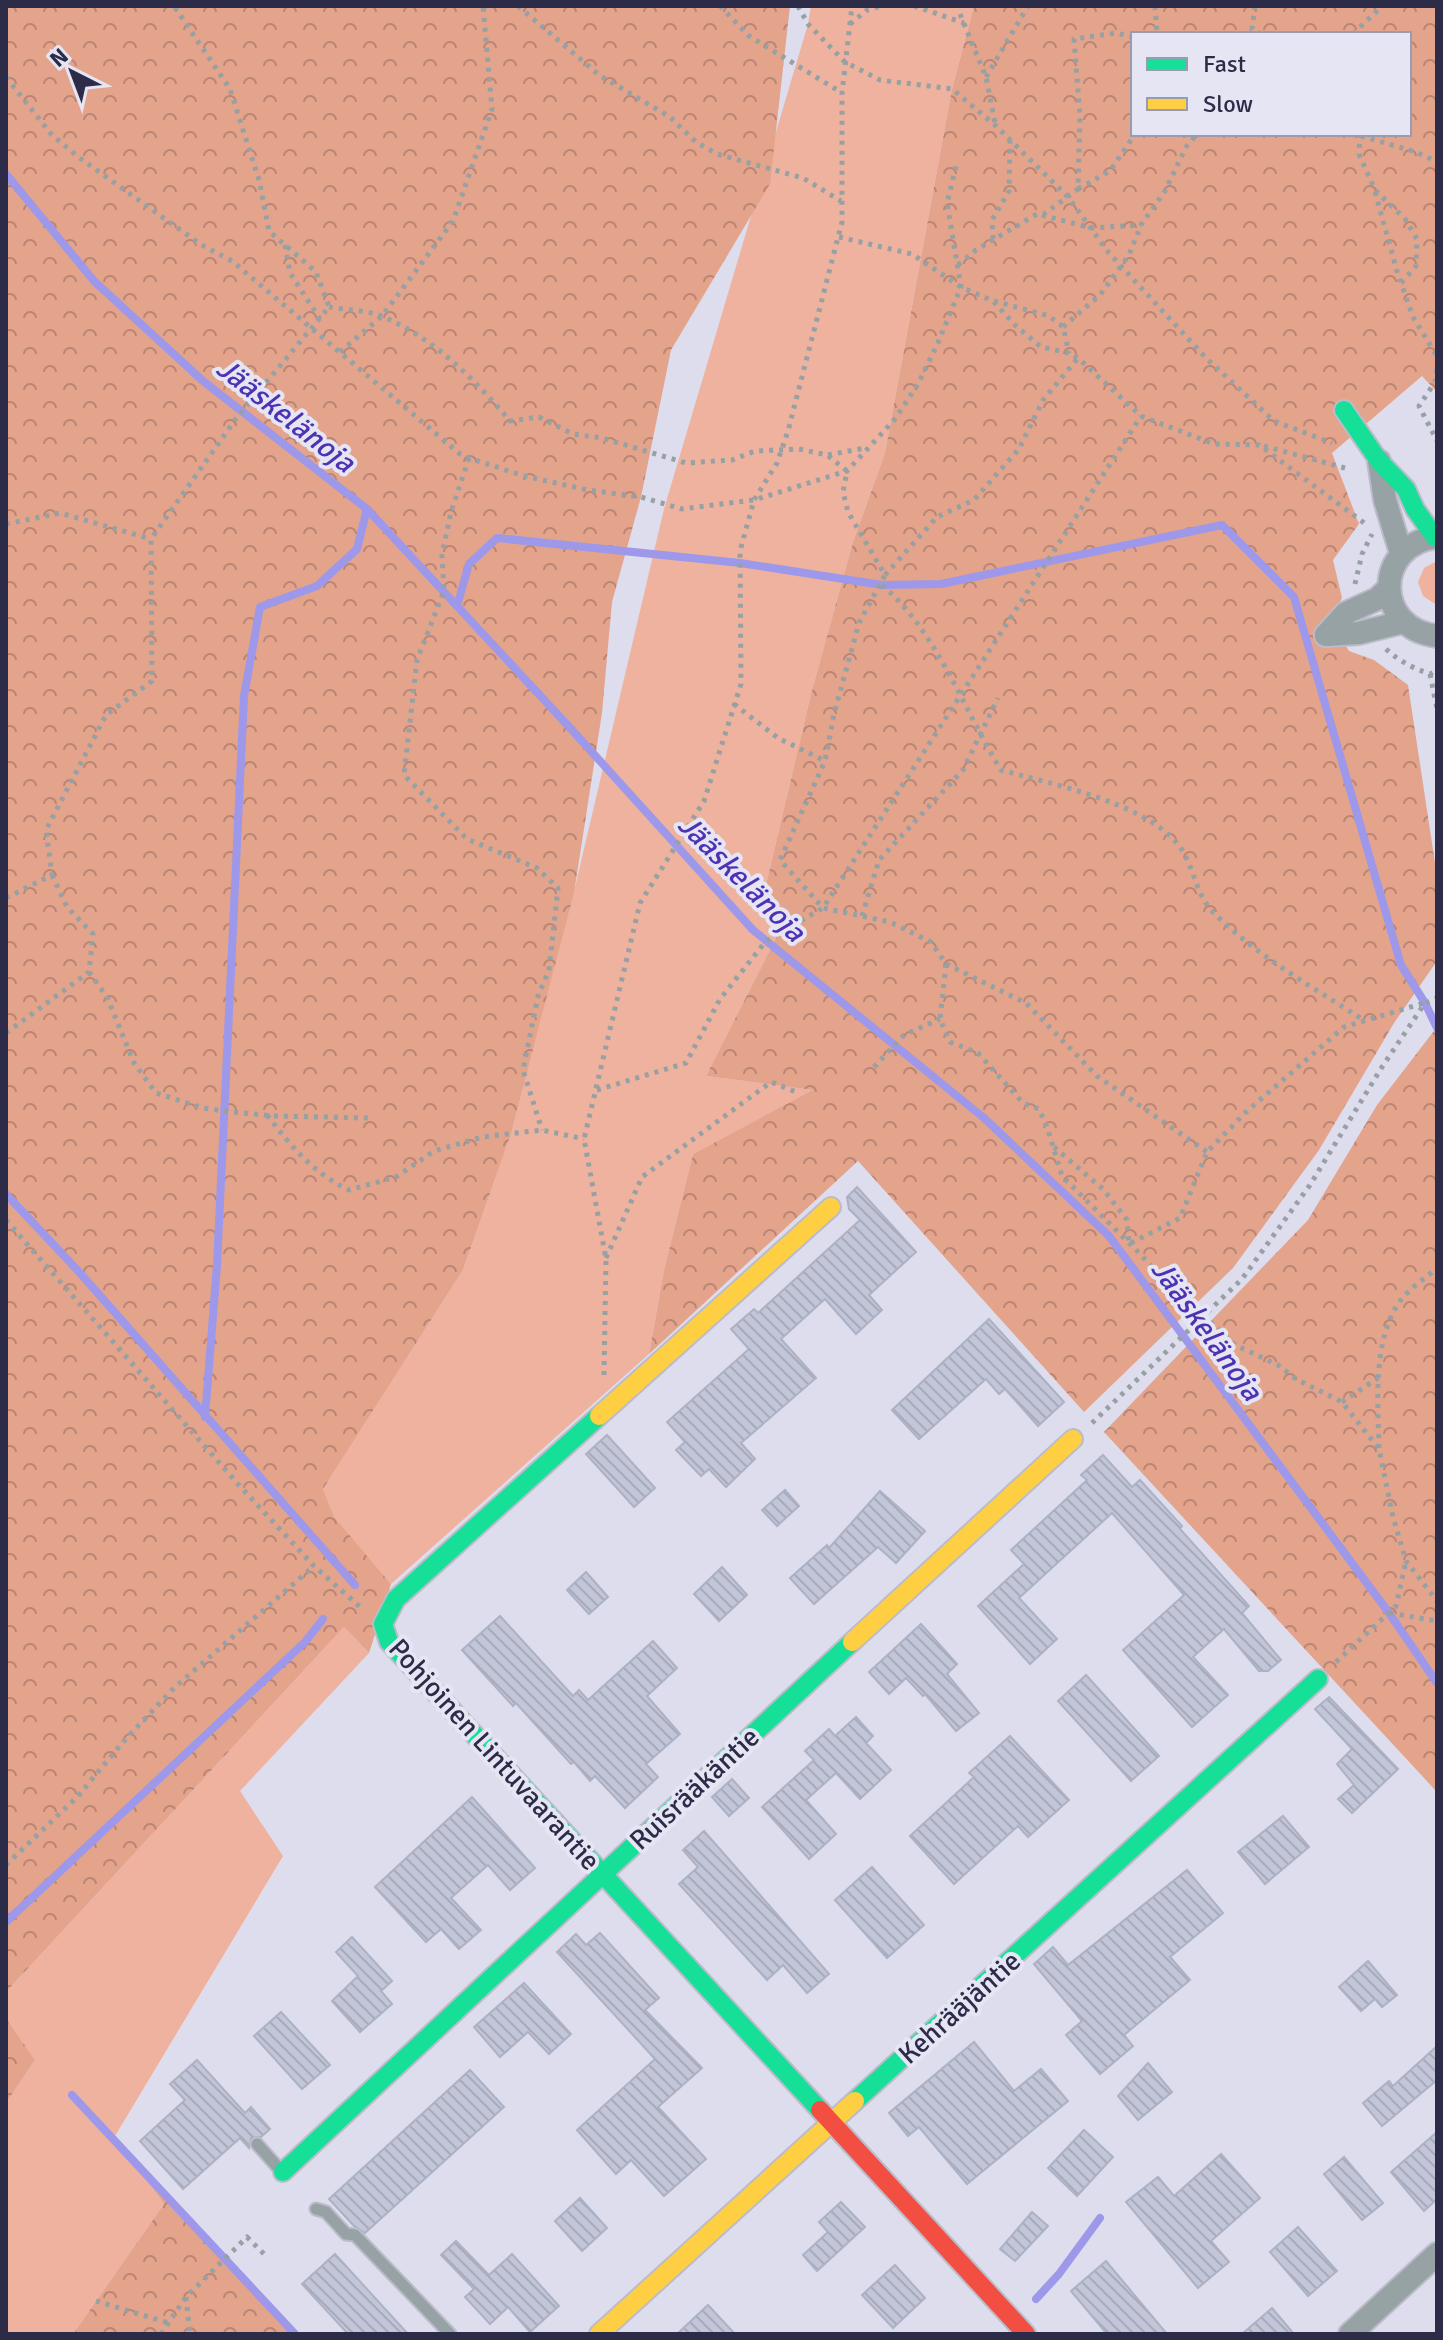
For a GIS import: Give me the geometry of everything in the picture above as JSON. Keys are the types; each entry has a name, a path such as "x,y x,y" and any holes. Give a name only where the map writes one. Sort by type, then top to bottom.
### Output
{"street":[{"path":"1344,410 1379,461 1406,489 1415,509 1436,537 1412,544 1401,553 1390,576 1389,588 1395,611 1403,622 1437,636"},
{"path":"1379,461 1385,500 1401,553"},
{"path":"1389,588 1377,599 1346,613 1326,635 1359,633 1403,622"},
{"name":"Pohjoinen Lintuvaarantie","path":"831,1207 396,1599 383,1624 389,1642 1026,2334"},
{"name":"Ruisrääkäntie","path":"283,2172 1073,1439"},
{"name":"Kehrääjäntie","path":"599,2334 1318,1679"},
{"path":"1350,2334 1437,2254"}],"lane":[{"path":"257,2144 283,2172"},
{"path":"316,2209 326,2212 346,2234 355,2235 450,2334"}],"path":[{"path":"174,6 230,89 259,180 269,231 316,272 329,307"},
{"path":"340,352 382,316 453,221 492,109 483,6"},
{"path":"518,6 599,75 670,117 696,142 717,154 803,178 842,202"},
{"path":"720,6 749,36 842,93"},
{"path":"798,6 808,24 845,62 880,80 952,89 995,125 1068,197 1122,266 1206,358 1274,421 1334,444"},
{"path":"603,1378 606,1259 584,1139 640,903 704,801 741,684 740,551 754,500 782,450 842,222 842,93 851,6"},
{"path":"850,24 867,10 882,6"},
{"path":"914,6 965,23"},
{"path":"986,77 1028,6"},
{"path":"1155,6 1157,32"},
{"path":"1255,6 1252,29 1257,32"},
{"path":"1355,32 1382,6"},
{"path":"960,14 986,77 995,125"},
{"path":"1078,189 1080,116 1074,39 1116,33 1131,37"},
{"path":"6,77 51,134 77,156 200,244 232,261 460,454 524,476 588,490 641,497 682,509 754,500 847,471"},
{"path":"958,265 993,239 1037,214 1044,214 1110,171 1134,136"},
{"path":"1063,327 1100,295 1122,266 1141,225 1165,191 1186,147 1195,136"},
{"path":"1360,136 1359,154 1375,190 1401,283 1413,317 1437,356"},
{"path":"1363,136 1416,152 1437,162"},
{"path":"993,239 992,220 1009,191 1010,139"},
{"path":"885,575 848,512 843,492 847,471 895,419 918,384 961,287 947,203 957,163"},
{"path":"1375,190 1405,219 1417,239 1416,266 1401,283"},
{"path":"1037,214 1091,228 1141,225"},
{"path":"839,237 912,254 961,287 993,301 1049,316 1063,327 1069,353"},
{"path":"285,244 290,273 320,319"},
{"path":"993,301 1041,347 1078,358 1141,416 1214,444 1259,445 1345,468"},
{"path":"329,307 382,316 427,341 471,376 510,421 539,417 573,434 602,438 686,463 732,460 755,451 799,449 827,455 867,448"},
{"path":"329,307 235,420 151,539 152,681 106,715 46,830 52,875 67,907 93,934 89,972 107,997 134,1063 156,1093 203,1108 267,1115 370,1118"},
{"path":"1078,358 1043,400 1019,449 974,500 937,517 885,575 859,623 834,714 825,761 780,860 823,908 890,922 931,942 946,964 1026,1003 1097,1076 1207,1152"},
{"path":"1437,369 1435,382 1419,406 1437,441"},
{"path":"596,1090 686,1063 720,999 766,941 823,908 1141,416"},
{"path":"1259,445 1374,530 1362,554 1354,594"},
{"path":"827,455 847,471"},
{"path":"469,458 451,512 442,555 444,591 417,660 404,775 467,839 537,868 558,888 549,970 538,996 523,1070 542,1130"},
{"path":"6,524 60,513 151,539"},
{"path":"882,585 901,601 949,673 979,735 1001,770 1077,791 1135,812 1176,841 1210,909 1278,966 1365,1021"},
{"path":"1388,650 1399,660 1430,674 1437,671"},
{"path":"1430,674 1437,709"},
{"path":"862,916 879,860 963,770 998,698"},
{"path":"734,704 778,738 825,761"},
{"path":"6,898 52,875"},
{"path":"946,964 940,1019 950,1042 978,1053 1023,1103 1039,1109 1062,1176 1166,1282 1194,1324"},
{"path":"6,1033 89,972"},
{"path":"1129,1244 1180,1218 1207,1152 1246,1112 1344,1027 1437,998"},
{"path":"1073,1439 1121,1397 1139,1375 1242,1279 1310,1185 1425,1003"},
{"path":"874,1067 904,1035 940,1019"},
{"path":"606,1259 642,1177 771,1082 796,1092"},
{"path":"267,1115 295,1151 326,1179 349,1190 396,1177 434,1151 482,1137 542,1130 584,1139"},
{"path":"1053,1147 1103,1189 1127,1220 1129,1244"},
{"path":"6,1220 174,1413 314,1566 367,1614 383,1624"},
{"path":"1437,1268 1400,1301 1384,1339 1378,1378 1379,1449 1393,1517 1406,1561 1437,1601"},
{"path":"1203,1315 1235,1345 1278,1365 1296,1379 1342,1402 1379,1449"},
{"path":"1342,1402 1378,1378"},
{"path":"1318,1679 1396,1606 1406,1561"},
{"path":"6,1865 78,1796 174,1688 314,1566"},
{"path":"1389,1613 1437,1621"},
{"path":"161,2334 186,2297 247,2237 265,2255"},
{"path":"186,2297 190,2334"},
{"path":"96,2301 169,2323"}],"shaded area":[{"path":"811,6 974,6 952,89 885,453 853,542 811,694 762,902 776,938 706,1076 815,1090 693,1154 664,1270 649,1354 391,1584 333,1517 323,1489 463,1270 511,1134 572,900 664,509"},
{"path":"1437,561 1437,605 1423,596 1418,582 1424,568"},
{"path":"344,1627 369,1653 240,1791 283,1856 115,2136 164,2204 73,2334 6,2334 6,2103 35,2060 6,2018 6,1992"}],"green space":[{"path":"6,6 790,6 770,184 671,350 641,497 612,602 602,713 574,893 511,1134 463,1270 323,1489 334,1517 391,1584 369,1653 344,1627 6,1992"},
{"path":"974,6 1437,6 1437,392 1422,376 1332,453 1359,524 1333,560 1342,598 1330,620 1349,651 1374,660 1408,685 1437,876 1437,961 1394,1023 1319,1150 1233,1268 1084,1412 858,1161 649,1354 664,1270 693,1154 813,1090 706,1076 776,938 762,902 811,694 853,542 885,453 952,89"},
{"path":"1437,1027 1437,1792 1104,1432 1308,1220 1377,1105"},
{"path":"6,2018 35,2060 6,2103"},
{"path":"115,2136 295,2334 73,2334 164,2204"}],"building":[{"path":"857,1187 916,1252 869,1295 882,1310 856,1334 825,1299 781,1339 816,1378 741,1443 755,1459 726,1487 709,1469 701,1476 676,1450 685,1442 667,1422 749,1349 731,1329 754,1309 758,1313 860,1220 849,1209 847,1197"},
{"path":"989,1319 1064,1402 1038,1426 1005,1389 999,1394 986,1379 919,1439 892,1410"},
{"path":"607,1435 655,1488 634,1507 586,1454"},
{"path":"1103,1455 1132,1487 1140,1480 1182,1526 1180,1529 1249,1606 1242,1613 1281,1660 1268,1671 1259,1671 1224,1629 1193,1657 1228,1695 1192,1727 1123,1650 1184,1595 1112,1513 1019,1598 1057,1639 1030,1664 978,1606 1024,1564 1011,1550 1087,1480 1081,1475"},
{"path":"785,1490 799,1506 777,1526 762,1510"},
{"path":"880,1491 925,1531 896,1563 878,1547 814,1604 790,1578 827,1545 829,1548"},
{"path":"722,1567 747,1595 719,1621 694,1594"},
{"path":"586,1572 608,1597 589,1614 567,1590"},
{"path":"500,1616 573,1696 579,1690 588,1700 653,1641 677,1668 647,1696 680,1734 646,1764 658,1777 625,1808 595,1776 590,1781 574,1762 571,1764 516,1703 513,1706 462,1650"},
{"path":"921,1624 957,1664 947,1674 979,1713 956,1731 925,1694 923,1696 906,1678 889,1694 869,1672"},
{"path":"1086,1675 1159,1756 1131,1781 1058,1701"},
{"path":"1329,1697 1398,1769 1352,1813 1338,1799 1354,1785 1337,1764 1352,1749 1315,1709"},
{"path":"856,1717 873,1736 866,1743 891,1770 860,1799 836,1773 806,1800 836,1834 809,1859 762,1807 814,1760 805,1751 829,1729 835,1736"},
{"path":"1010,1736 1069,1800 1028,1837 1018,1826 954,1884 910,1836 974,1777 969,1773"},
{"path":"732,1779 749,1798 729,1816 712,1797"},
{"path":"472,1797 535,1868 510,1890 488,1865 451,1898 481,1930 459,1949 441,1929 426,1942 375,1887"},
{"path":"1283,1816 1309,1847 1265,1884 1238,1852"},
{"path":"704,1831 829,1974 807,1993 783,1965 767,1980 679,1884 698,1867 683,1850"},
{"path":"872,1867 924,1925 887,1958 835,1900"},
{"path":"1187,1870 1223,1913 1170,1957 1190,1980 1124,2035 1133,2046 1100,2074 1066,2035 1082,2021 1034,1964 1053,1947 1068,1965"},
{"path":"600,1933 659,1998 645,2010 702,2068 658,2107 706,2159 664,2196 631,2160 616,2174 577,2130 655,2059 557,1952 576,1934 586,1945"},
{"path":"352,1937 392,1981 381,1991 392,2004 360,2032 332,2001 358,1976 336,1952"},
{"path":"1368,1961 1397,1995 1382,2007 1375,1999 1361,2011 1339,1987"},
{"path":"524,1983 571,2034 549,2054 528,2032 500,2057 474,2027"},
{"path":"281,2012 330,2065 302,2089 254,2036"},
{"path":"974,2042 1014,2091 1041,2069 1068,2101 967,2184 919,2127 908,2136 889,2113"},
{"path":"1437,2046 1437,2080 1382,2126 1363,2103 1389,2081 1393,2086"},
{"path":"197,2060 245,2113 251,2107 270,2129 261,2137 251,2138 249,2148 240,2138 183,2189 140,2141 185,2100 170,2084"},
{"path":"1148,2063 1172,2092 1138,2120 1118,2096"},
{"path":"470,2070 504,2107 365,2233 354,2226 329,2199"},
{"path":"1084,2130 1113,2157 1077,2196 1048,2168"},
{"path":"1437,2132 1437,2199 1424,2211 1391,2172"},
{"path":"1221,2154 1260,2198 1211,2241 1229,2262 1198,2288 1126,2202 1158,2177 1174,2196"},
{"path":"1344,2157 1383,2203 1362,2220 1324,2174"},
{"path":"580,2198 607,2228 582,2251 555,2221"},
{"path":"841,2202 865,2227 817,2271 803,2255 828,2232 819,2222"},
{"path":"1032,2212 1048,2226 1015,2261 1000,2249"},
{"path":"1298,2227 1337,2271 1308,2296 1270,2252"},
{"path":"456,2241 489,2275 512,2254 559,2306 530,2332 508,2307 490,2324 465,2297 474,2289 441,2255"},
{"path":"335,2254 408,2334 348,2334 302,2284"},
{"path":"1106,2261 1167,2334 1107,2334 1071,2291"},
{"path":"895,2265 925,2298 893,2328 862,2295"},
{"path":"708,2305 735,2334 677,2334"},
{"path":"1272,2308 1294,2334 1242,2334"}],"waterway":[{"name":"Jääskelänoja","path":"6,174 94,281 203,381 367,509 753,930 984,1118 1109,1236 1389,1613 1437,1683"},
{"path":"205,1417 217,1265 244,696 260,607 317,586 357,549 367,509"},
{"path":"457,606 469,564 497,538 740,563 882,585 941,584 1222,525 1294,597 1401,965 1437,1028"},
{"path":"6,1194 80,1273 355,1585"},
{"path":"6,1922 305,1642 323,1619"},
{"path":"72,2095 295,2334"},
{"name":"Jääskelänoja","path":"1036,2299 1059,2274 1100,2218"}],"traffic: fast":[{"path":"1344,410 1379,461 1406,489 1415,509 1435,537"},
{"path":"599,1416 396,1599 383,1624 389,1642 820,2110"},
{"path":"283,2172 852,1642"},
{"path":"855,2101 1318,1679"}],"traffic: slow":[{"path":"599,1416 831,1207"},
{"path":"852,1642 1073,1439"},
{"path":"599,2334 855,2101"}],"traffic: jam":[{"path":"820,2110 1026,2334"}]}
